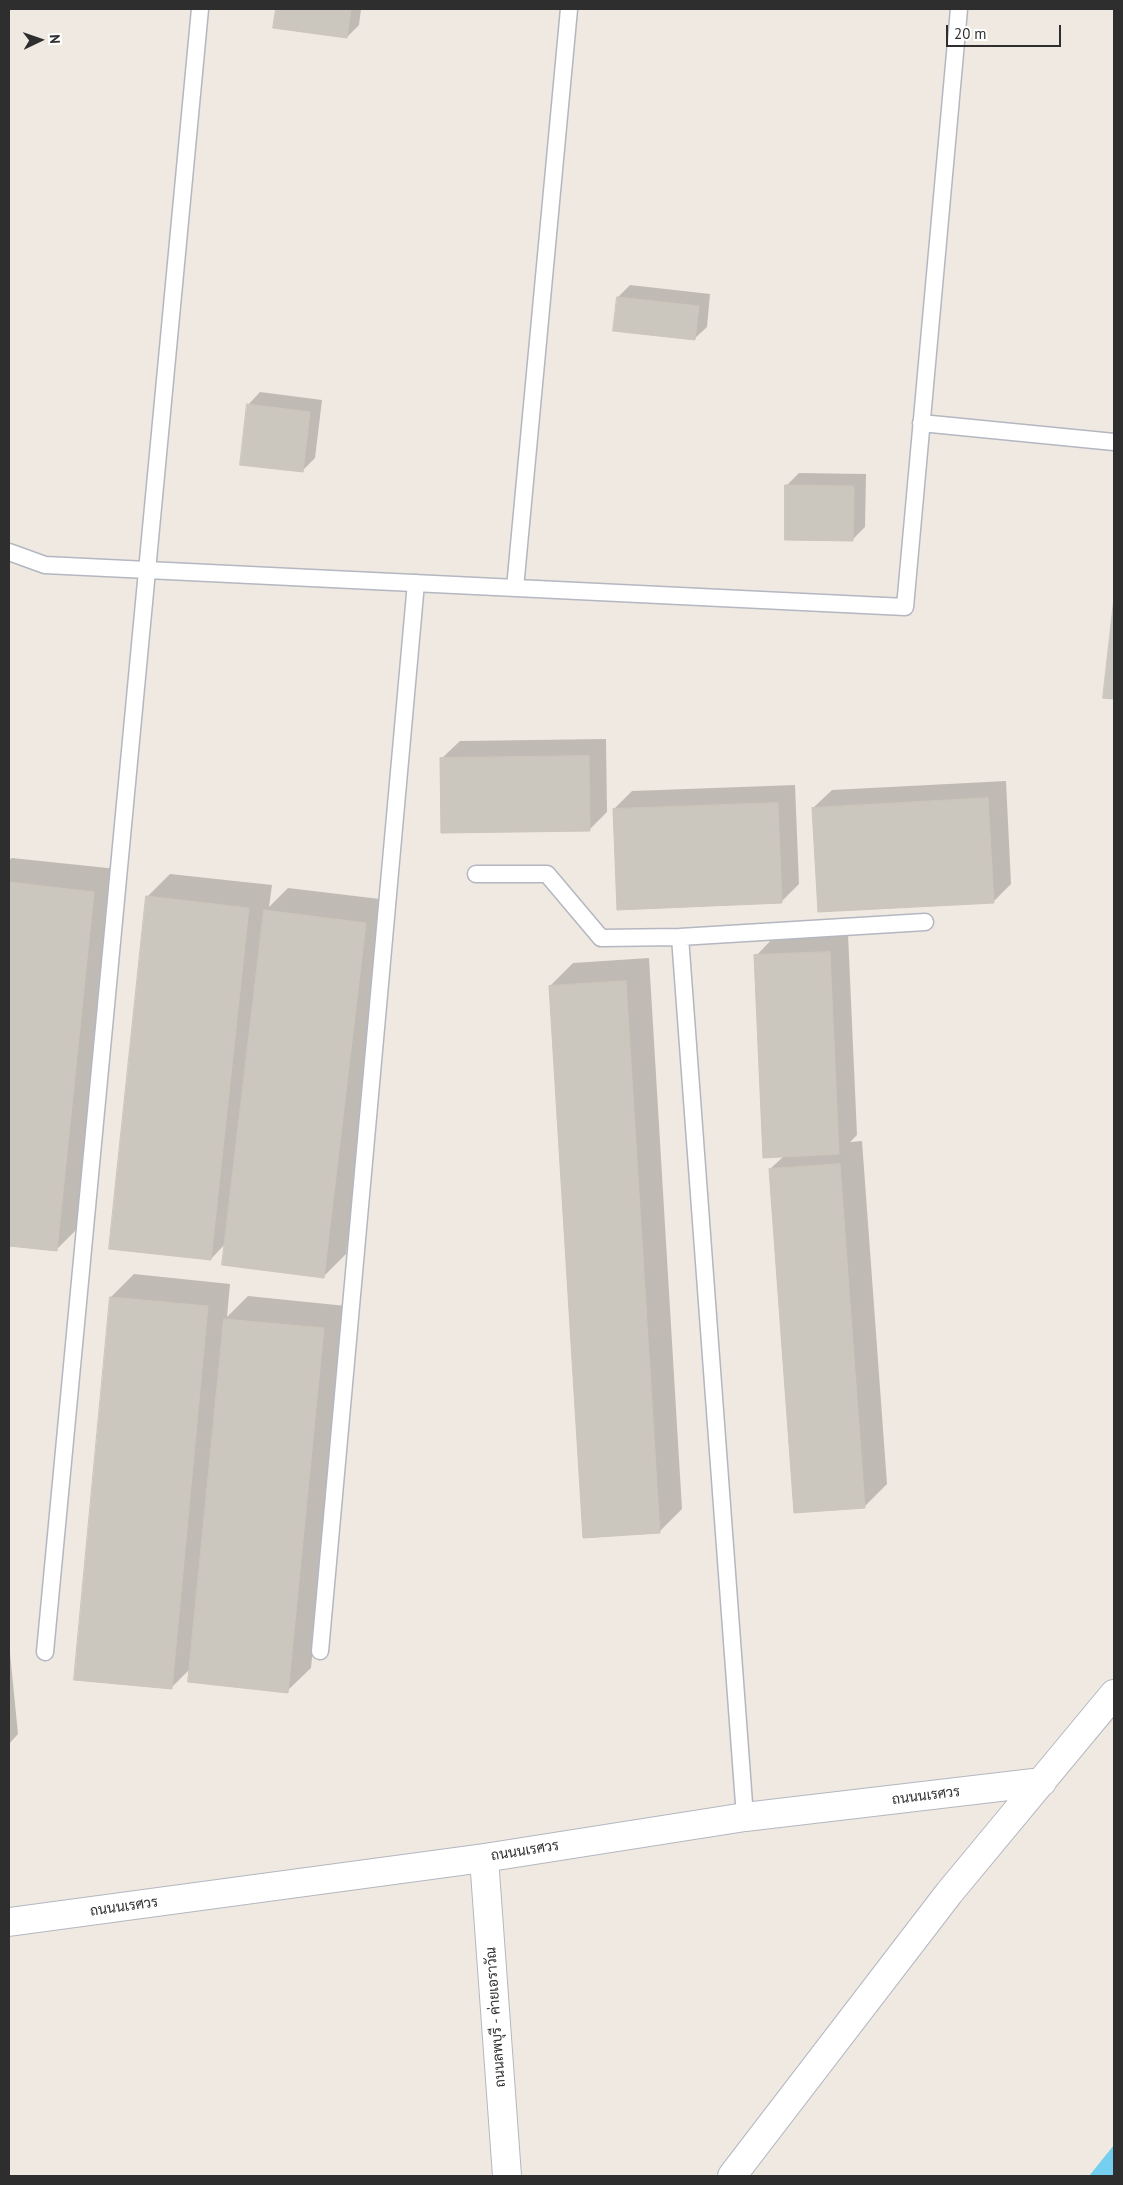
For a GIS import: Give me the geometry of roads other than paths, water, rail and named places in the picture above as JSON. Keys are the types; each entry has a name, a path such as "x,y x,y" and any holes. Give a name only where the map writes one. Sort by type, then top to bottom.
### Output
{"main road":[{"path":"732,2176 943,1901 1114,1694"},
{"name":"ถนนนเรศวร","path":"9,1922 484,1858 745,1817 1042,1782"},
{"name":"ถนนลพบุรี - ค่ายเอราวัณ","path":"484,1858 507,2176"}],"lane":[{"path":"45,1652 200,9"},
{"path":"515,588 569,9"},
{"path":"9,552 45,565 905,607 959,9"},
{"path":"921,423 1114,442"},
{"path":"320,1651 416,583"},
{"path":"476,874 547,874 601,938 680,937 925,922"},
{"path":"680,937 745,1817"}],"water":[{"path":"1114,2145 1114,2176 1089,2176"}]}
